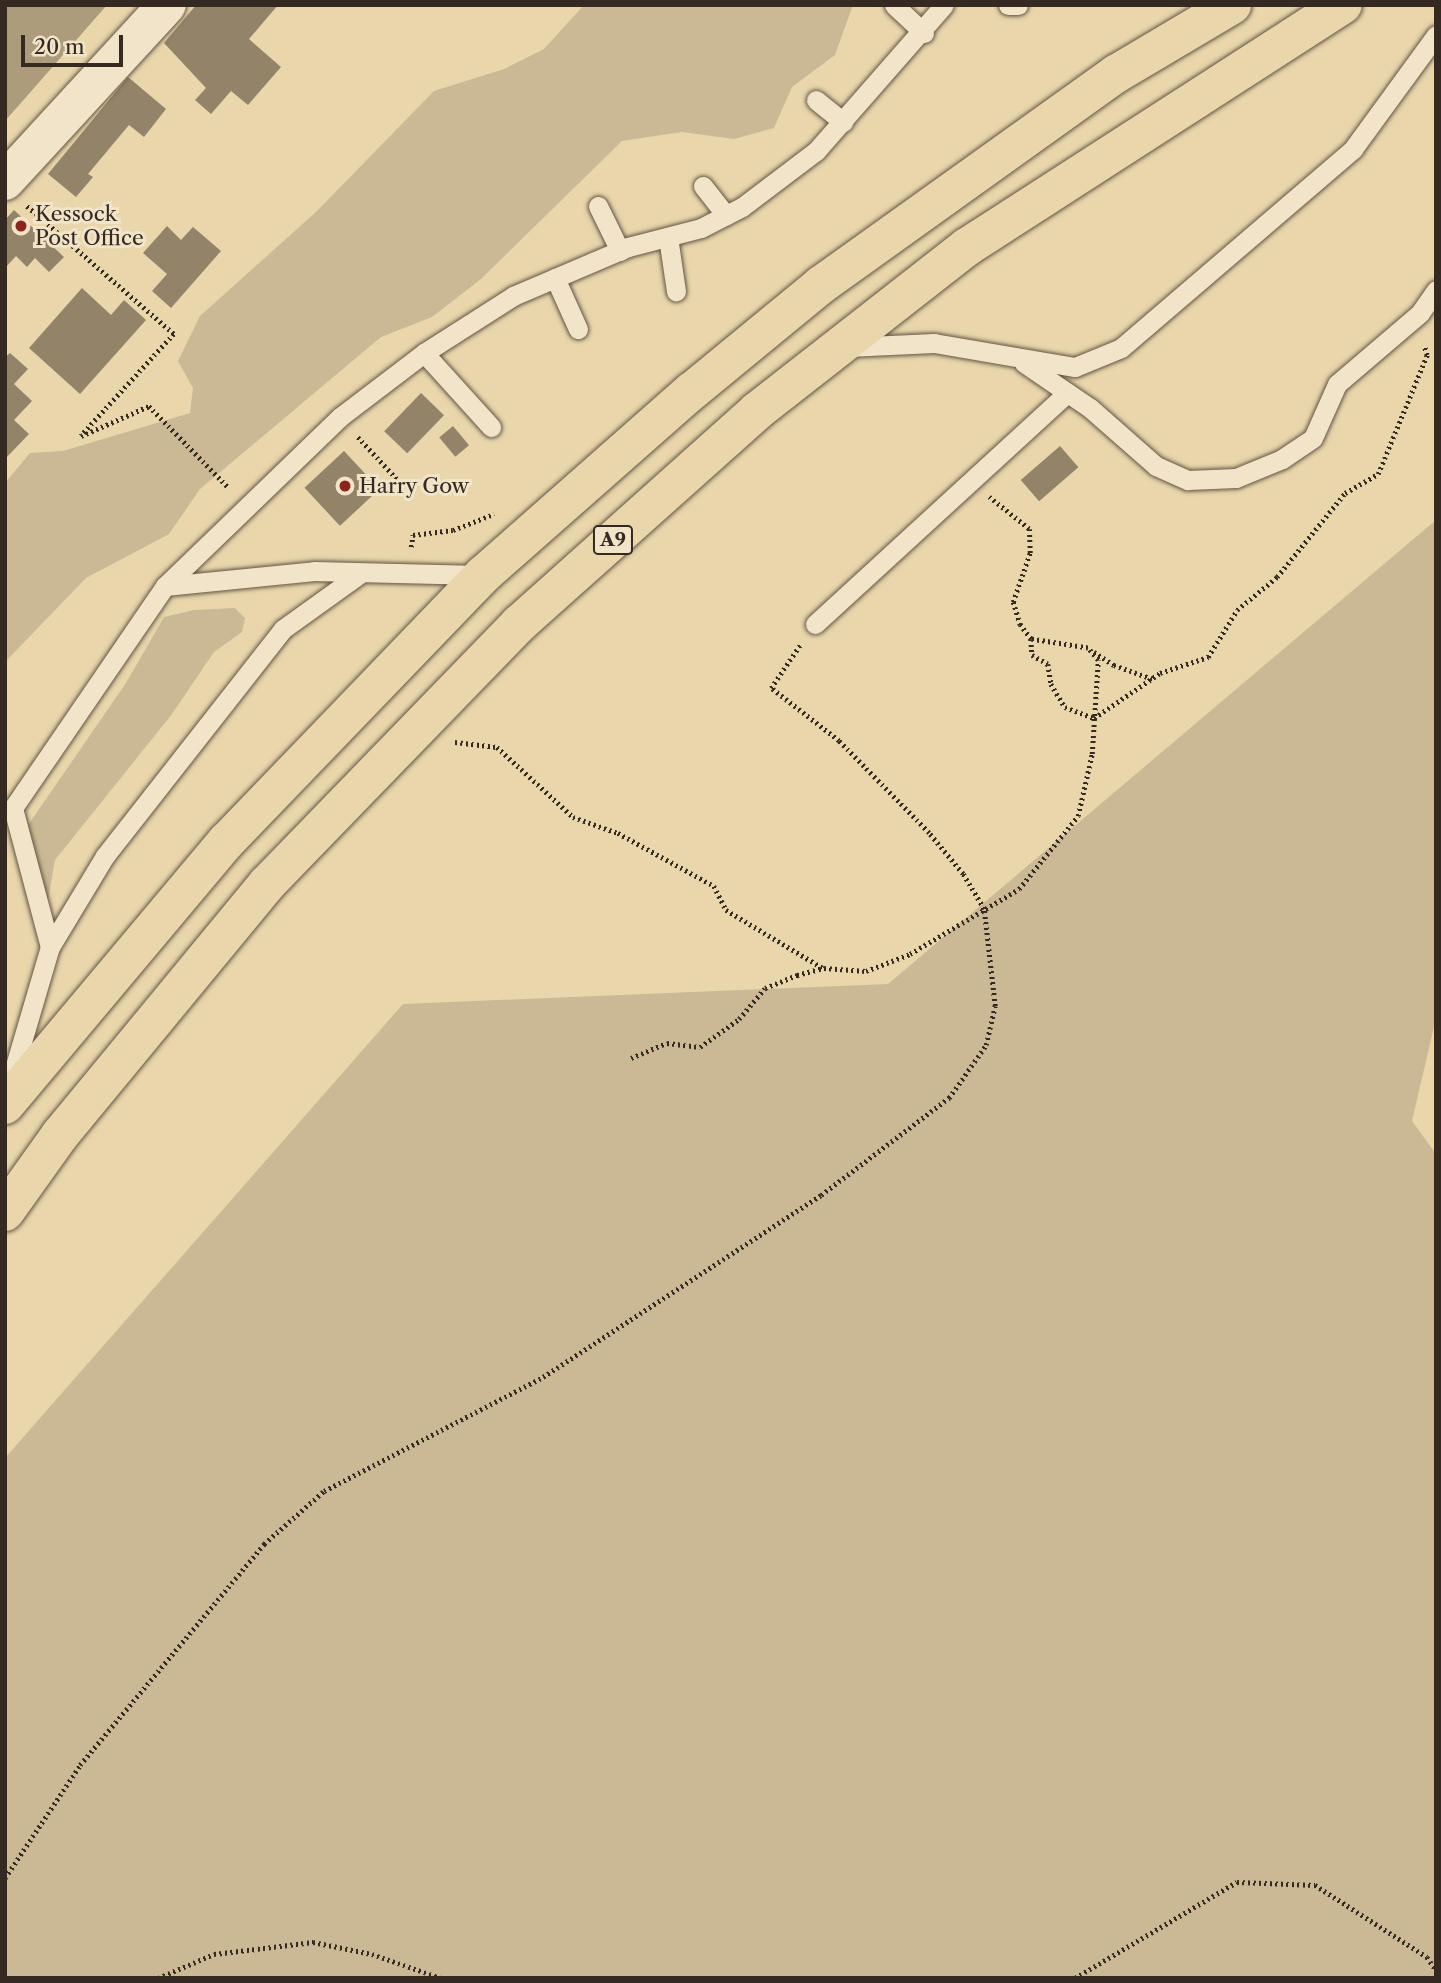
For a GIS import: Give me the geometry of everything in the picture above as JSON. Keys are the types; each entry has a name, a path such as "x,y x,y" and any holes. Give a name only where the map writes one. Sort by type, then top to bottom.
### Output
{"highway":[{"path":"5,1103 226,842 483,575 692,391 821,285 1116,74 1231,5"},
{"name":"A9","path":"5,1212 60,1135 267,884 519,624 757,411 967,247 1343,5"}],"street":[{"path":"16,194 167,5"}],"lane":[{"path":"894,5 924,33"},
{"path":"50,947 13,808 165,586 340,417 424,353 513,296 620,251 701,228 726,215 816,151 924,33 944,5"},
{"path":"1008,5 1018,5"},
{"path":"835,348 934,343 1021,361 1075,367 1121,348 1353,149 1435,43"},
{"path":"816,100 843,122"},
{"path":"703,186 726,215"},
{"path":"598,206 620,251"},
{"path":"668,237 677,291"},
{"path":"555,278 578,329"},
{"path":"1021,361 1067,393 1156,466 1188,480 1236,478 1282,459 1313,438 1337,384 1414,318 1436,290"},
{"path":"424,353 491,427"},
{"path":"815,624 1067,393"},
{"path":"165,586 314,571 483,575"},
{"path":"5,1103 50,947 105,856 283,629 361,573"}],"path":[{"path":"16,194 174,334 80,436 149,406 231,490"},
{"path":"1094,718 1153,679 1208,657 1237,610 1277,577 1345,493 1378,474 1427,355 1414,318"},
{"path":"340,417 398,480 390,487"},
{"path":"970,482 1029,529 1030,553 1013,602 1020,625 1031,639 1032,654 1048,664 1051,684 1065,706 1094,718"},
{"path":"5,1878 80,1765 264,1544 324,1491 543,1377 821,1195 948,1098 986,1045 995,1006 984,909 963,874 929,833 839,741 771,688 815,624"},
{"path":"1031,639 1088,648 1114,665 1153,679"},
{"path":"631,1058 667,1043 700,1046 739,1019 765,988 824,968 866,971 910,954 1019,888 1078,816 1094,718 1098,660 1088,648"},
{"path":"450,741 497,747 573,817 618,833 714,886 726,910 824,968"},
{"path":"1075,1978 1237,1882 1315,1885 1427,1957 1436,1970"},
{"path":"158,1978 214,1954 313,1941 372,1954 441,1978"}],"shaded area":[{"path":"5,5 107,5 5,121"},
{"path":"584,5 853,5 835,55 792,87 774,128 734,139 682,132 622,141 481,279 432,317 381,337 200,489 169,534 86,578 5,662 5,483 30,453 63,451 190,413 193,388 178,361 200,316 316,212 434,91 504,69 544,49"},
{"path":"1436,520 1436,1018 1412,1121 1436,1154 1436,1978 5,1978 5,1458 403,1004 888,984"},
{"path":"235,608 245,618 242,632 214,652 172,714 55,860 47,906 26,828 126,683 164,617 194,610"}],"building":[{"path":"196,5 278,5 249,39 281,67 248,105 231,91 211,114 195,100 206,88 164,43"},
{"path":"128,77 166,109 144,137 129,125 88,174 93,177 76,197 48,174"},
{"path":"14,210 64,257 49,272 35,258 27,267 16,256 5,268 5,220"},
{"path":"167,226 181,240 193,227 221,251 171,308 152,291 167,274 143,253"},
{"path":"82,288 111,315 124,300 146,320 80,394 29,348"},
{"path":"10,353 28,369 14,384 32,401 14,420 29,434 5,459 5,357"},
{"path":"421,393 444,415 407,453 384,431"},
{"path":"453,426 469,445 455,457 439,438"},
{"path":"1060,446 1078,467 1039,501 1021,480"},
{"path":"344,451 379,489 340,526 305,488"}],"place":[{"name":"Kessock Post Office","path":"21,226"},
{"name":"Harry Gow","path":"345,486"}]}
